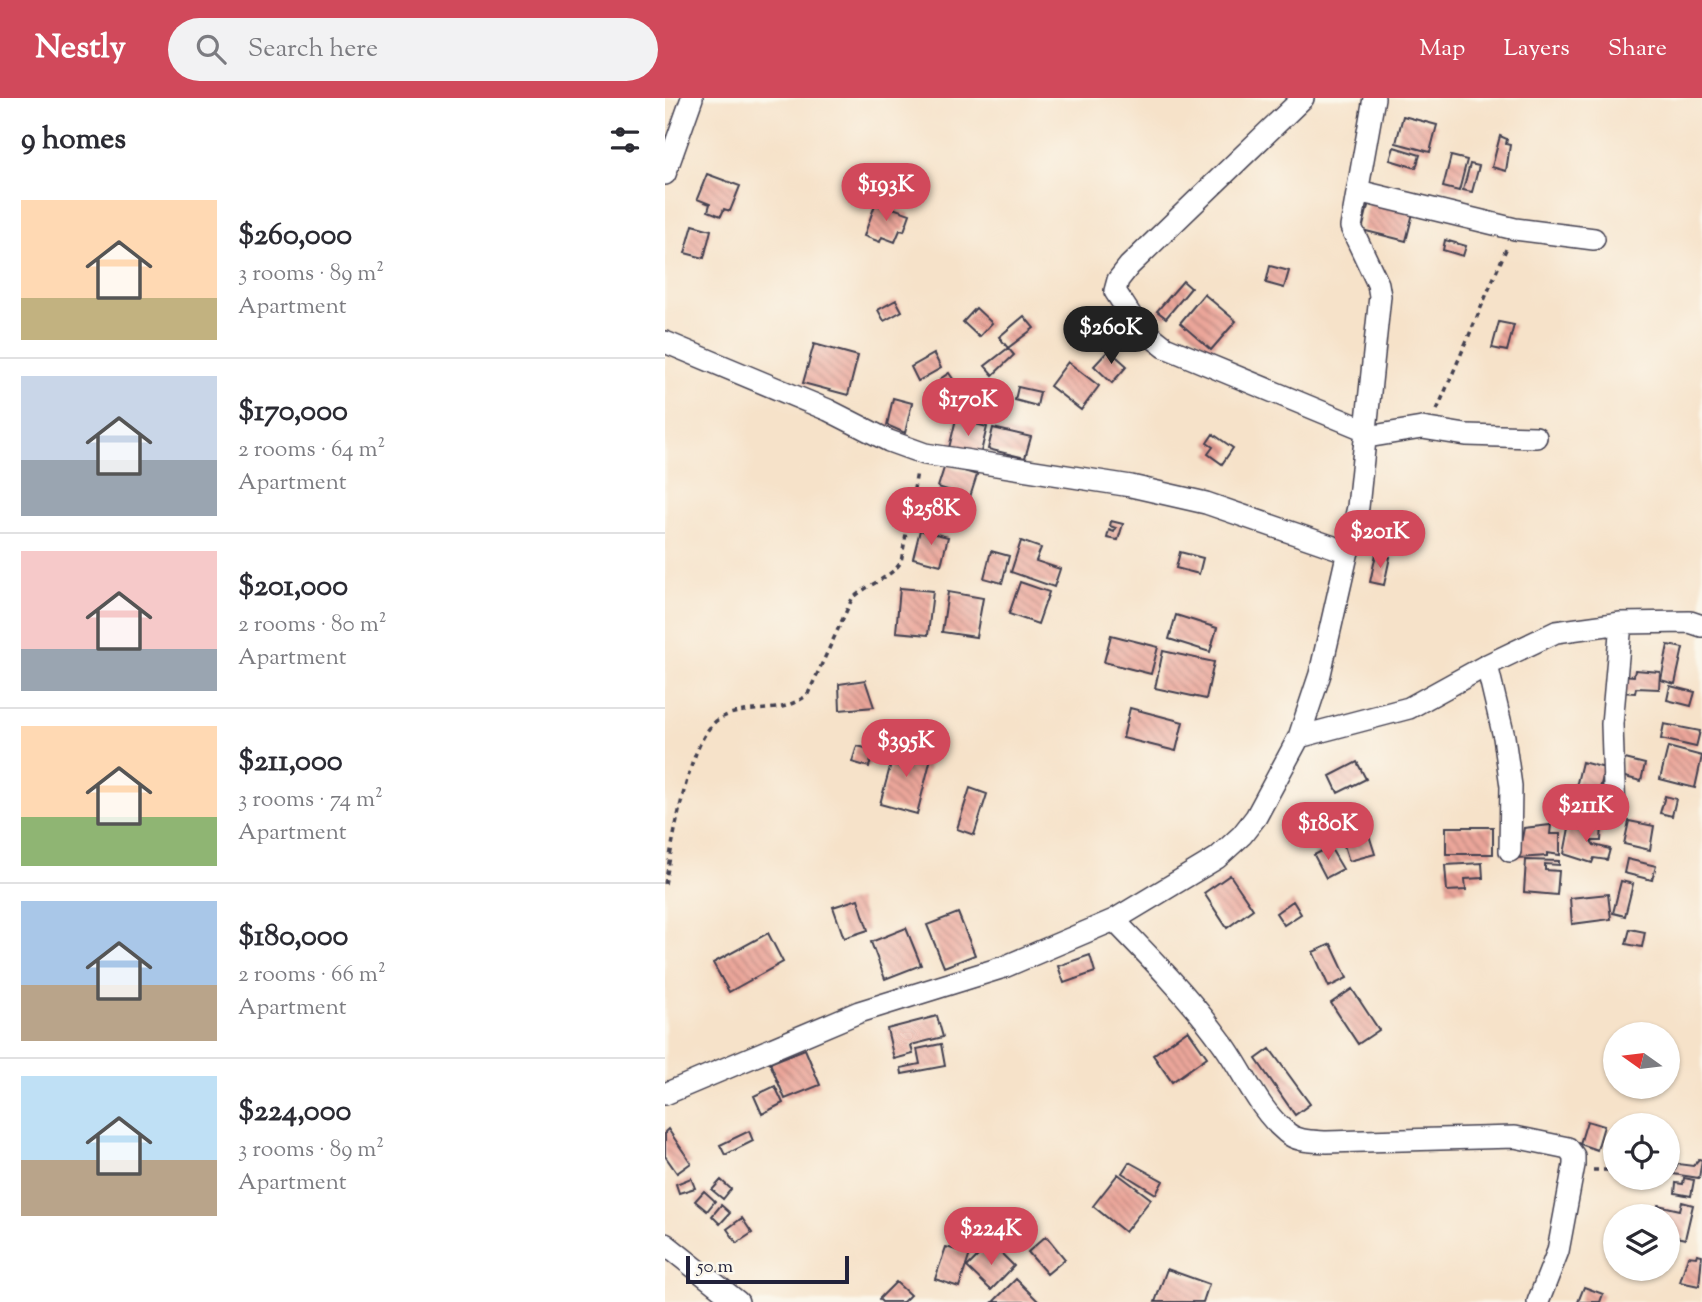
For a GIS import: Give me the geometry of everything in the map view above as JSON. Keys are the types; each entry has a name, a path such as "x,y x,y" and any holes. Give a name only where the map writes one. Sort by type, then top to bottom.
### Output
{"street":[{"path":"665,174 692,98"},
{"path":"1303,98 1118,279 1115,291 1137,325 1165,347 1367,434 1422,428 1466,435 1537,437"},
{"path":"665,1094 846,1017 1004,967 1114,920 1217,859 1256,817 1299,737 1320,674 1359,507 1380,296 1378,284 1353,235 1352,227 1374,98"},
{"path":"1358,191 1515,229 1594,239"},
{"path":"665,342 828,410 889,441 921,452 1131,486 1206,503 1348,552"},
{"path":"1299,737 1409,708 1487,665 1556,632 1621,623 1667,621 1702,626"},
{"path":"1615,817 1612,724 1621,623"},
{"path":"1487,665 1504,737 1511,786 1510,851"},
{"path":"1114,920 1220,1040 1265,1110 1287,1134 1301,1140 1327,1142 1515,1137 1568,1148 1574,1156 1574,1165 1558,1251 1538,1302"},
{"path":"665,1244 738,1302"}],"path":[{"path":"1422,428 1437,411 1515,229"},
{"path":"665,884 683,791 696,754 711,725 732,714 785,706 807,696 852,599 863,588 896,569 901,562 921,452"}],"building":[{"path":"1403,116 1437,125 1430,152 1396,143"},
{"path":"1500,136 1507,139 1506,144 1510,145 1506,171 1492,167"},
{"path":"1394,147 1420,155 1416,168 1390,160"},
{"path":"1451,156 1467,160 1459,191 1443,187"},
{"path":"1470,164 1479,166 1472,192 1463,190"},
{"path":"707,174 740,186 730,211 724,209 721,216 708,211 710,204 697,199"},
{"path":"876,202 910,214 904,231 900,230 895,242 882,237 880,242 864,236"},
{"path":"1369,202 1413,213 1406,241 1362,230"},
{"path":"693,225 711,230 704,258 685,253"},
{"path":"1445,240 1466,246 1463,256 1443,250"},
{"path":"1270,266 1289,271 1284,288 1266,283"},
{"path":"1183,281 1191,288 1166,318 1157,311"},
{"path":"1204,294 1236,321 1211,350 1180,323"},
{"path":"896,300 902,311 884,321 878,310"},
{"path":"976,308 992,323 979,337 963,322"},
{"path":"1024,316 1034,328 1008,348 999,337"},
{"path":"1499,322 1514,325 1507,351 1492,348"},
{"path":"814,344 858,356 848,395 803,383"},
{"path":"1008,348 1014,355 993,375 985,366"},
{"path":"1109,350 1127,366 1112,383 1094,366"},
{"path":"934,354 941,368 918,381 911,367"},
{"path":"1068,362 1099,386 1081,410 1050,386"},
{"path":"949,373 960,389 951,396 940,379"},
{"path":"1018,387 1040,392 1037,406 1015,400"},
{"path":"893,398 912,403 905,433 887,425"},
{"path":"956,419 987,427 980,456 949,448"},
{"path":"993,428 1031,437 1025,458 988,449"},
{"path":"1213,434 1233,448 1222,464 1208,454 1213,447 1207,443"},
{"path":"945,465 977,475 970,497 938,487"},
{"path":"1111,521 1123,524 1118,540 1107,538 1109,530 1114,532 1116,528 1110,526"},
{"path":"920,530 948,537 941,565 913,558"},
{"path":"1021,541 1041,548 1036,561 1060,569 1054,587 1011,572"},
{"path":"991,551 1009,556 1002,583 984,578"},
{"path":"1180,552 1203,558 1199,574 1176,568"},
{"path":"1376,554 1390,557 1384,585 1370,582"},
{"path":"1020,582 1049,592 1038,624 1009,614"},
{"path":"900,588 933,591 928,635 896,632"},
{"path":"948,592 983,598 976,637 942,632"},
{"path":"1176,615 1217,628 1210,652 1169,639"},
{"path":"1111,635 1158,647 1151,674 1104,662"},
{"path":"1668,645 1683,648 1675,684 1661,680"},
{"path":"1163,651 1214,662 1206,699 1155,688"},
{"path":"1635,670 1660,672 1659,689 1636,688 1635,693 1619,692 1620,675 1634,676"},
{"path":"865,680 874,707 840,710 839,684"},
{"path":"1670,686 1695,692 1691,706 1667,700"},
{"path":"1130,708 1183,722 1176,751 1123,738"},
{"path":"1664,724 1700,731 1696,747 1661,739"},
{"path":"896,745 932,754 917,814 880,804"},
{"path":"857,746 874,750 869,767 852,762"},
{"path":"1668,747 1702,756 1695,788 1660,779"},
{"path":"1625,759 1645,764 1641,781 1621,776"},
{"path":"1357,762 1366,779 1338,793 1330,776"},
{"path":"1582,762 1605,768 1598,797 1575,791"},
{"path":"970,788 987,794 974,835 957,829"},
{"path":"1665,796 1676,799 1672,816 1660,813"},
{"path":"1629,821 1654,826 1650,850 1624,844"},
{"path":"1551,825 1550,834 1560,834 1560,855 1547,853 1547,856 1518,858 1524,828"},
{"path":"1602,825 1601,841 1591,841 1594,845 1610,849 1607,860 1594,858 1592,863 1564,854 1569,828"},
{"path":"1446,827 1493,827 1493,854 1446,854"},
{"path":"1368,832 1375,854 1349,861 1342,839"},
{"path":"1330,847 1343,869 1326,878 1314,855"},
{"path":"1627,859 1656,866 1652,880 1624,873"},
{"path":"1526,860 1559,861 1559,865 1545,864 1545,870 1559,871 1557,895 1524,892"},
{"path":"1482,863 1483,878 1465,879 1466,890 1447,891 1445,865"},
{"path":"1230,875 1253,909 1227,928 1204,893"},
{"path":"1621,881 1633,884 1625,916 1613,913"},
{"path":"1608,894 1611,919 1572,924 1570,898"},
{"path":"858,899 868,930 844,938 833,907"},
{"path":"1293,901 1301,914 1284,925 1276,913"},
{"path":"958,913 975,955 944,967 927,925"},
{"path":"906,928 921,965 885,979 871,942"},
{"path":"1630,929 1645,932 1642,947 1626,944"},
{"path":"768,933 783,962 729,992 713,963"},
{"path":"1331,944 1347,978 1329,987 1313,952"},
{"path":"1090,955 1095,972 1064,983 1058,966"},
{"path":"1352,989 1379,1030 1358,1044 1331,1003"},
{"path":"937,1016 943,1037 911,1045 913,1054 894,1059 887,1029"},
{"path":"1188,1030 1207,1057 1172,1082 1153,1055"},
{"path":"941,1044 945,1066 902,1074 901,1068 920,1064 917,1049"},
{"path":"805,1049 820,1085 785,1099 770,1063"},
{"path":"1270,1049 1310,1104 1295,1115 1256,1059"},
{"path":"775,1086 783,1103 762,1114 754,1096"},
{"path":"1587,1121 1603,1126 1597,1150 1580,1144"},
{"path":"668,1129 691,1163 677,1173 665,1156 665,1132"},
{"path":"749,1131 753,1141 725,1155 720,1145"},
{"path":"1699,1159 1702,1160 1699,1178 1680,1175 1680,1164 1693,1166"},
{"path":"1129,1162 1163,1181 1156,1194 1122,1173"},
{"path":"1118,1174 1151,1199 1125,1232 1093,1206"},
{"path":"691,1178 695,1188 679,1193 676,1184"},
{"path":"1684,1178 1694,1180 1691,1196 1675,1193 1675,1190 1680,1190 1680,1184 1683,1184"},
{"path":"721,1180 731,1189 723,1199 712,1190"},
{"path":"704,1191 715,1201 707,1211 695,1201"},
{"path":"1682,1202 1693,1205 1685,1239 1680,1238"},
{"path":"721,1205 730,1213 720,1224 712,1216"},
{"path":"742,1218 752,1233 737,1243 727,1229"},
{"path":"1046,1236 1065,1259 1047,1274 1028,1252"},
{"path":"991,1243 1014,1266 991,1290 967,1267"},
{"path":"946,1247 970,1254 959,1287 935,1279"},
{"path":"1697,1254 1702,1255 1699,1286 1680,1282 1688,1256 1696,1257"},
{"path":"1167,1269 1209,1284 1203,1302 1155,1302"},
{"path":"1016,1279 1039,1302 993,1302"},
{"path":"896,1282 910,1295 903,1302 882,1302 879,1299"},
{"path":"1584,1287 1603,1294 1600,1302 1578,1302"}]}
